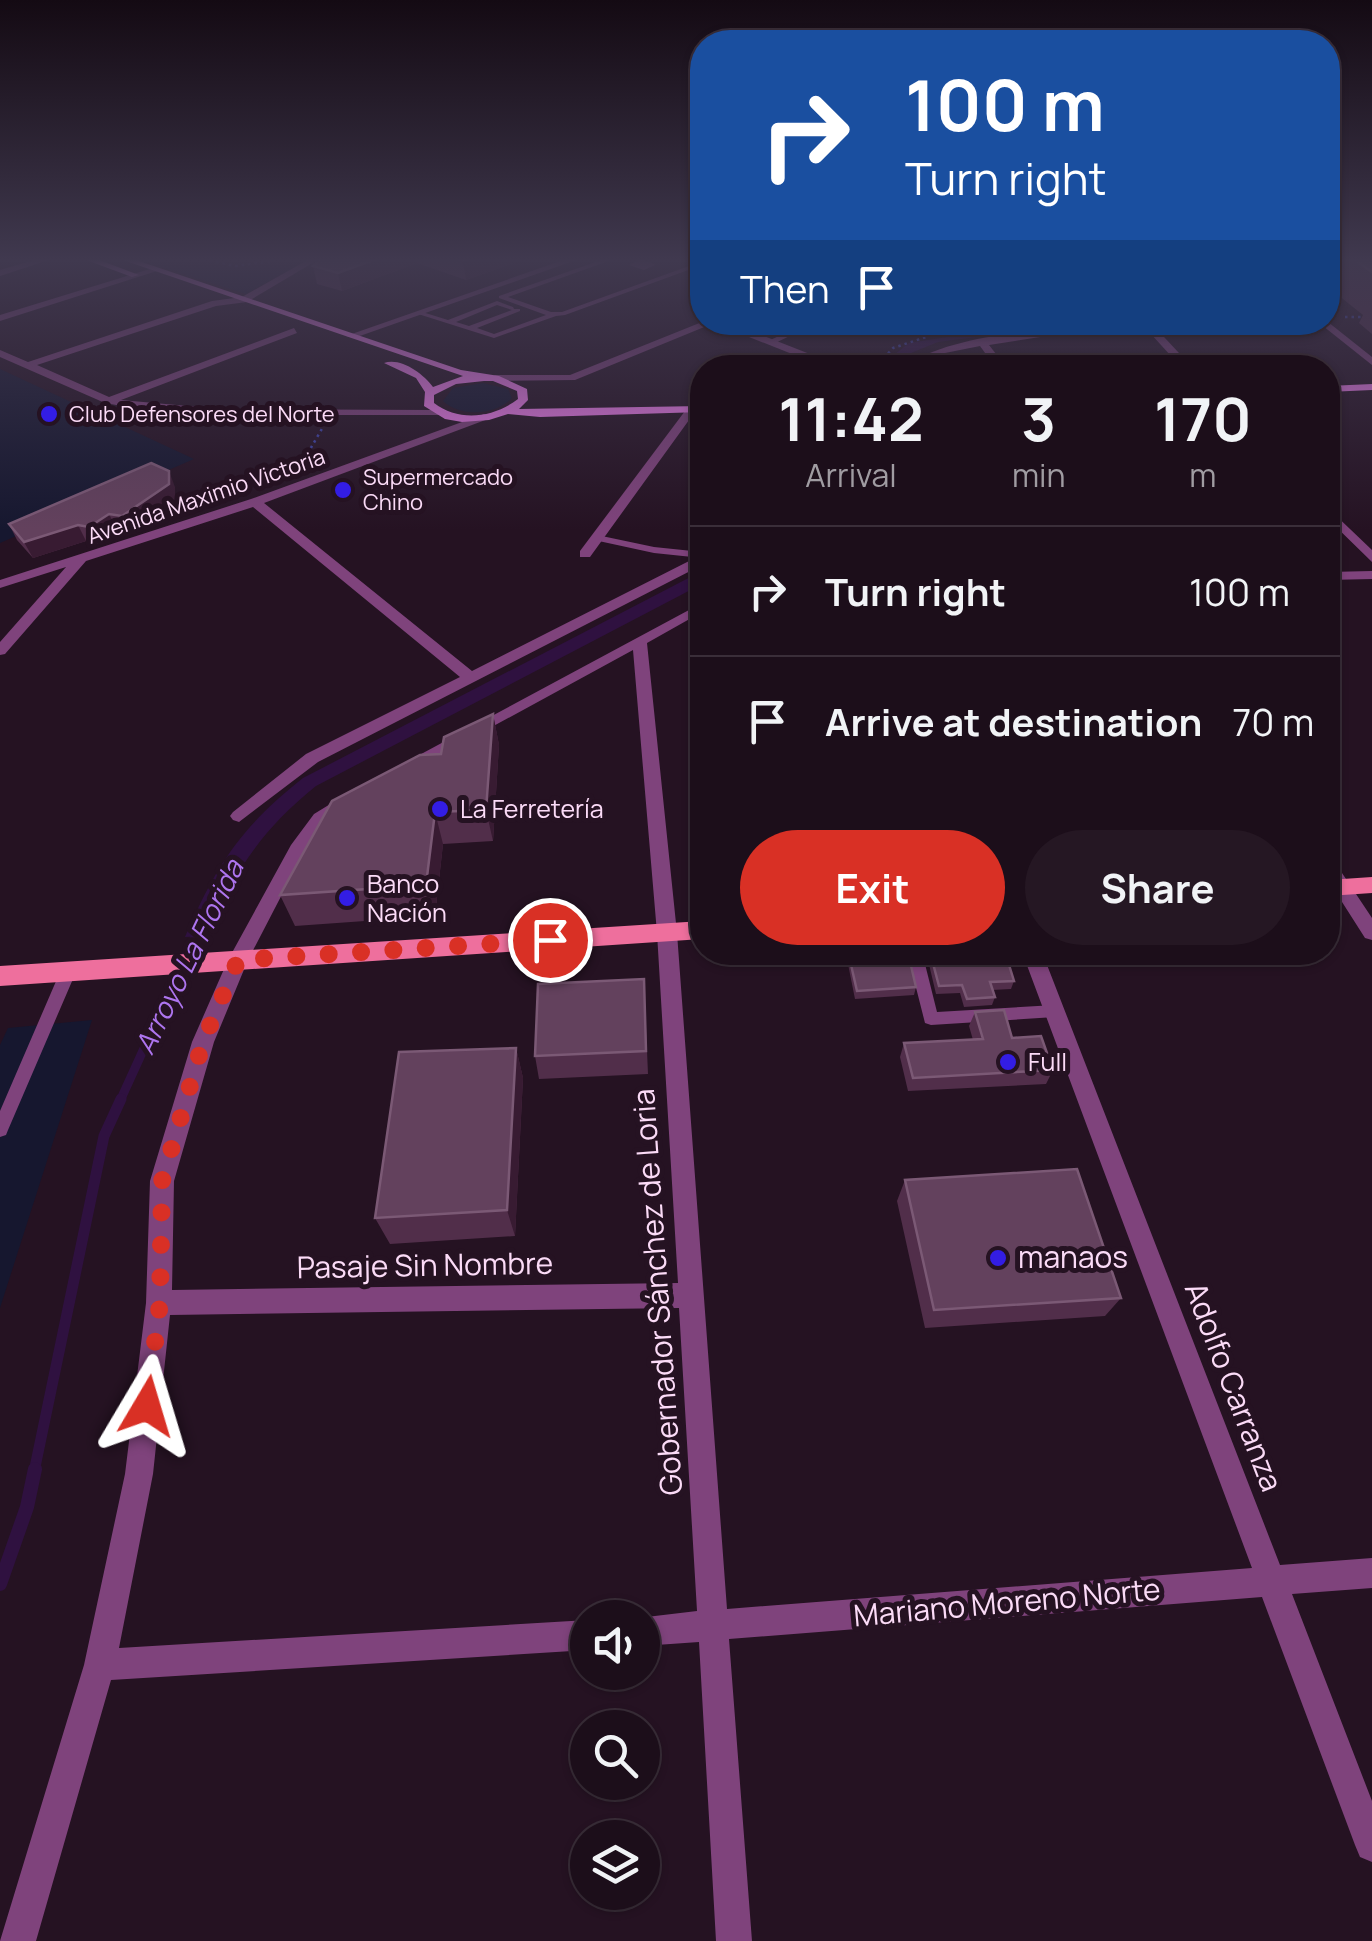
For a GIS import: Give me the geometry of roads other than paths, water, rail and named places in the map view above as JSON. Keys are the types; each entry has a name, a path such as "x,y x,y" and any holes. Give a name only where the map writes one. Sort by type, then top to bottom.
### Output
{"main road":[{"path":"392,349 522,389 523,400 509,411"},
{"path":"378,360 420,376 430,393 428,404 439,413 484,418 509,411 690,409"},
{"path":"430,393 452,382 489,378"},
{"path":"1340,388 1372,387"},
{"path":"1340,888 1372,886"},
{"path":"0,976 690,931"}],"street":[{"path":"28,365 78,349"},
{"path":"109,401 248,349"},
{"path":"489,378 571,378 646,349"},
{"path":"0,353 109,401 177,410 439,413 423,440"},
{"path":"363,412 430,393"},
{"name":"Avenida Maximio Victoria","path":"0,584 256,502 484,418"},
{"path":"585,554 690,418"},
{"path":"256,502 470,678"},
{"path":"1340,525 1372,558"},
{"path":"0,651 80,560"},
{"path":"240,816 312,758 690,564"},
{"path":"1340,575 1372,574"},
{"path":"388,776 690,613"},
{"name":"Gobernador Sánchez de Loria","path":"638,640 668,932 734,1941"},
{"path":"18,1941 100,1665 139,1474 160,1303 162,1181 225,961 320,818 355,794"},
{"path":"1340,895 1372,933"},
{"name":"Adolfo Carranza","path":"1037,965 1372,1844"},
{"name":"Pasaje Sin Nombre","path":"160,1303 692,1295"},
{"name":"Mariano Moreno Norte","path":"660,1630 1372,1574"},
{"path":"100,1665 570,1635"}],"lane":[{"path":"597,538 690,556"},
{"path":"917,965 931,1019 1054,1011"},
{"path":"0,1130 68,972"}],"waterway":[{"name":"Arroyo La Florida","path":"120,1101 198,930"},
{"name":"Arroyo La Florida","path":"34,1472 104,1136 121,1099"},
{"name":"Arroyo La Florida","path":"0,1584 27,1507 35,1469"}],"place":[{"name":"Club Defensores del Norte","path":"49,414"},
{"name":"Supermercado Chino","path":"343,490"},
{"name":"La Ferretería","path":"440,809"},
{"name":"Banco Nación","path":"347,898"},
{"name":"Full","path":"1008,1062"},
{"name":"manaos","path":"998,1258"}]}
